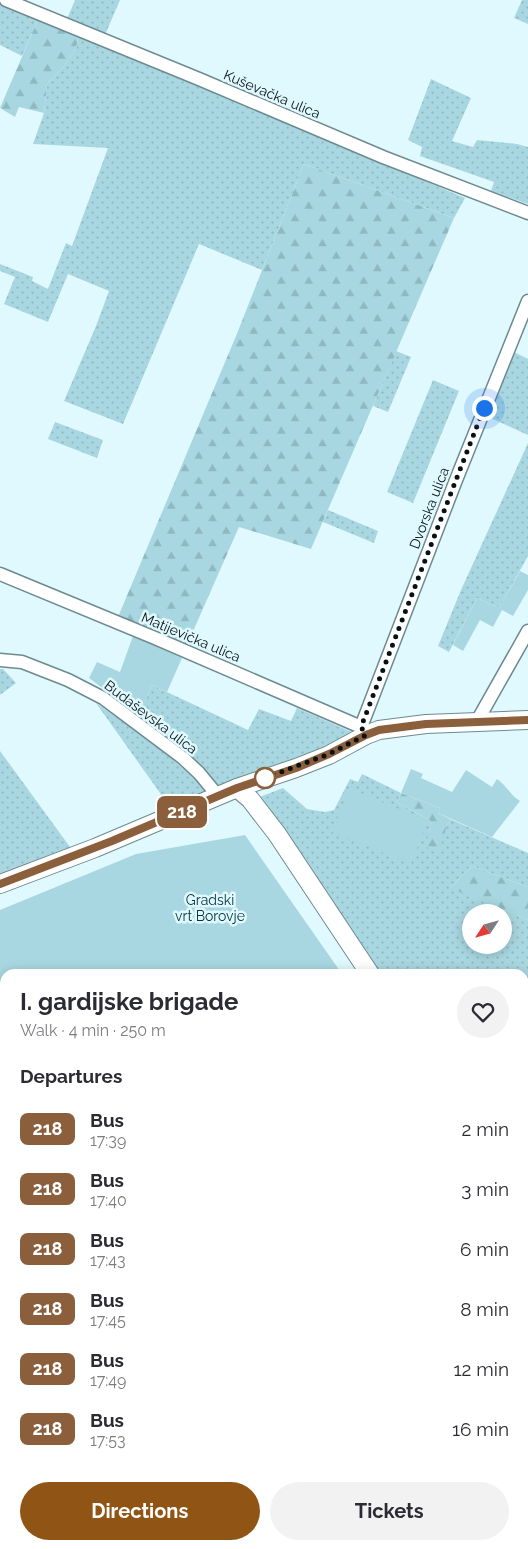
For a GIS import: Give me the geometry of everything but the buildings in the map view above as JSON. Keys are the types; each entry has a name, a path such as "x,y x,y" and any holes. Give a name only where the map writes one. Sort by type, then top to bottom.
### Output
{"street":[{"name":"Kuševačka ulica","path":"6,0 190,75 383,157 528,213"},
{"name":"Dvorska ulica","path":"364,731 456,480 528,301"},
{"name":"Matijevička ulica","path":"0,574 155,638 364,731"},
{"path":"476,723 528,631"},
{"name":"Budaševska ulica","path":"0,660 22,662 68,680 103,698 183,758 200,773 218,796"},
{"path":"0,884 112,841 237,788 296,768 329,754 364,731 400,727 528,720"},
{"path":"237,788 250,799 278,834 367,969"}],"green space":[{"path":"75,0 120,0 105,35 67,19"},
{"path":"522,0 528,0 528,24 514,18"},
{"path":"0,1 39,17 22,56 0,45"},
{"path":"39,17 79,34 76,49 64,66 47,84 44,113 19,107 15,117 0,108"},
{"path":"79,34 465,198 454,218 304,164 262,270 199,244 123,424 64,401 109,291 68,274 48,322 4,304 15,277 0,271 0,264 33,277 32,281 48,289 66,243 72,246 108,148 33,144 44,113 47,84 64,66 76,49"},
{"path":"431,79 471,98 452,141 473,147 477,140 528,147 528,204 491,191 494,182 420,156 422,147 408,140"},
{"path":"304,164 454,218 311,549 239,527 187,645 118,617 236,336"},
{"path":"396,351 411,357 388,412 373,406"},
{"path":"512,351 528,359 528,435 486,416"},
{"path":"433,380 459,391 413,503 387,492"},
{"path":"55,422 103,440 97,458 48,439"},
{"path":"528,443 528,556 499,608 477,598 449,652 438,646 461,590"},
{"path":"328,510 378,531 374,543 323,522"},
{"path":"520,571 528,575 528,590 513,616 502,610 493,627 480,620 463,651 453,645 477,598 499,608"},
{"path":"133,636 182,658 167,692 152,685 139,715 89,678 97,662 120,672"},
{"path":"0,669 3,669 16,683 0,695"},
{"path":"152,685 248,730 259,709 291,721 297,708 354,733 220,787 188,753 139,715"},
{"path":"96,703 149,740 192,775 206,791 170,807"},
{"path":"0,751 70,847 0,873"},
{"path":"411,769 423,774 421,778 452,792 466,770 492,787 497,779 520,801 492,837 438,813 440,808 401,793"},
{"path":"362,774 401,793 397,802 431,821 429,833 436,852 450,819 528,853 528,887 472,866 451,887 491,904 462,904 462,954 512,954 512,913 528,920 528,969 374,969 257,798 283,788 307,809 325,812 334,810 350,779 358,782"},
{"path":"349,789 428,821 411,864 332,832"},
{"path":"401,793 440,808 438,813 450,819 437,852 426,847 431,821 397,802"},
{"name":"Gradski vrt Borovje","path":"245,835 339,969 0,969 0,910 136,854"},
{"path":"472,866 528,887 528,920 512,913 512,904 489,904 450,888"}],"bus line":[{"name":"218","path":"0,884 112,841 237,788 296,768 379,730 426,724 528,720"}],"route":[{"path":"265,778 296,768 329,754 366,735 361,727 484,408"}]}
